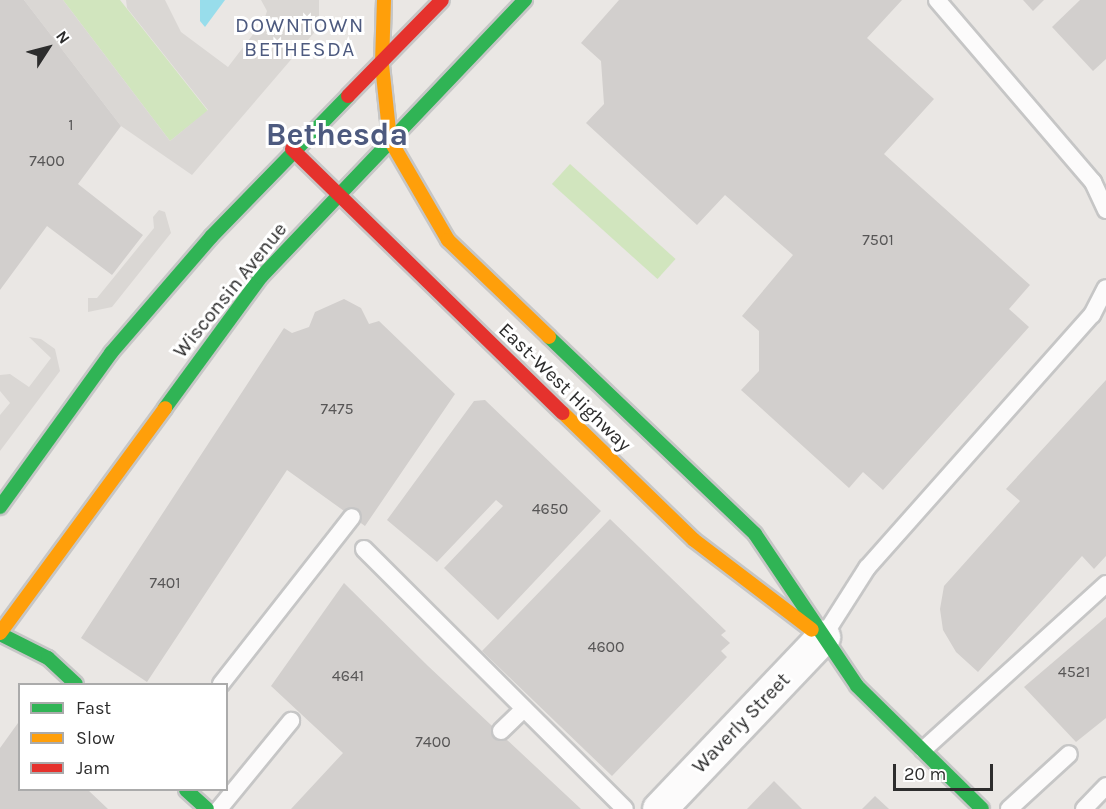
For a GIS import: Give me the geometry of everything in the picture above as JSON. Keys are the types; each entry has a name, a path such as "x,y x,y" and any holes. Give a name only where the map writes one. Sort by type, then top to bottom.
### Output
{"main road":[{"path":"384,0 382,65 390,140"},
{"path":"0,507 111,353 292,149 382,65 442,0"},
{"name":"Wisconsin Avenue","path":"0,633 261,277 338,192 525,0"},
{"name":"East-West Highway","path":"390,140 448,240 755,534 857,686 982,809"},
{"name":"East-West Highway","path":"292,149 694,540 728,570 823,638"},
{"path":"0,633 48,658 75,683"},
{"path":"188,791 207,809"}],"street":[{"name":"Waverly Street","path":"659,809 823,638"}],"lane":[{"path":"937,0 1093,182 1106,210"},
{"path":"823,638 867,568 1092,315 1106,288"},
{"path":"222,683 352,516"},
{"path":"364,549 626,809"},
{"path":"922,750 1106,584"},
{"path":"501,732 524,709"},
{"path":"219,809 291,720"},
{"path":"1009,809 1069,754"},
{"path":"1084,809 1106,786"}],"green space":[{"path":"63,0 120,0 208,111 170,141"},
{"path":"570,164 676,259 657,279 552,184"}],"shaded area":[{"path":"24,0 63,0 170,141 208,110 127,8 126,0 165,0 181,32 228,67 264,20 267,11 261,0 319,0 319,27 192,175 121,126"},
{"path":"159,210 165,212 171,233 112,307 88,312 88,298 97,298 154,228 153,217"},
{"path":"29,337 41,339 55,349 60,371 0,451 0,415 10,403 0,391 0,375 10,374 29,387 51,358"}],"water":[{"path":"200,0 225,0 205,27 200,21"}],"building":[{"path":"0,0 24,0 121,126 78,184 143,235 112,275 47,226 0,290"},
{"path":"619,0 902,0 867,38 934,99 884,154 1030,285 1009,309 1029,327 883,490 863,472 849,488 741,390 759,371 759,331 742,316 793,255 725,195 697,225 586,123 604,104 601,61 581,43"},
{"path":"1023,0 1044,0 1033,11"},
{"path":"1080,0 1106,0 1106,59 1093,71 1052,27"},
{"path":"344,299 361,308 369,324 379,321 455,394 365,526 287,470 147,682 81,638 284,328 292,333 309,327 315,312"},
{"path":"1106,380 1106,556 1094,569 1082,556 978,672 956,652 943,630 940,609 944,586 1020,501 1006,489"},
{"path":"485,400 601,511 498,620 444,568 503,506 496,500 437,562 387,520 474,401"},
{"path":"610,519 726,631 721,635 730,643 721,651 727,657 612,776 482,651"},
{"path":"344,583 428,666 581,809 291,809 343,753 271,686"},
{"path":"1106,617 1106,718 1076,742 1024,687"},
{"path":"18,723 18,791 89,791 108,809 0,809 0,748"},
{"path":"774,781 802,809 747,809"},
{"path":"875,796 889,809 862,809"}],"traffic: fast":[{"path":"165,408 261,277 525,0"},
{"path":"0,507 111,353 211,237 348,96"},
{"path":"549,337 755,534 857,686 982,809"},
{"path":"0,634 48,658 75,683"},
{"path":"187,791 207,809"}],"traffic: slow":[{"path":"384,0 382,65 390,140 448,240 549,337"},
{"path":"0,633 165,408"},
{"path":"563,413 694,540 812,630"}],"traffic: jam":[{"path":"348,96 442,0"},
{"path":"292,149 563,413"}],"district":[{"name":"DOWNTOWN BETHESDA","path":"300,37"},
{"name":"Bethesda","path":"337,135"}]}
